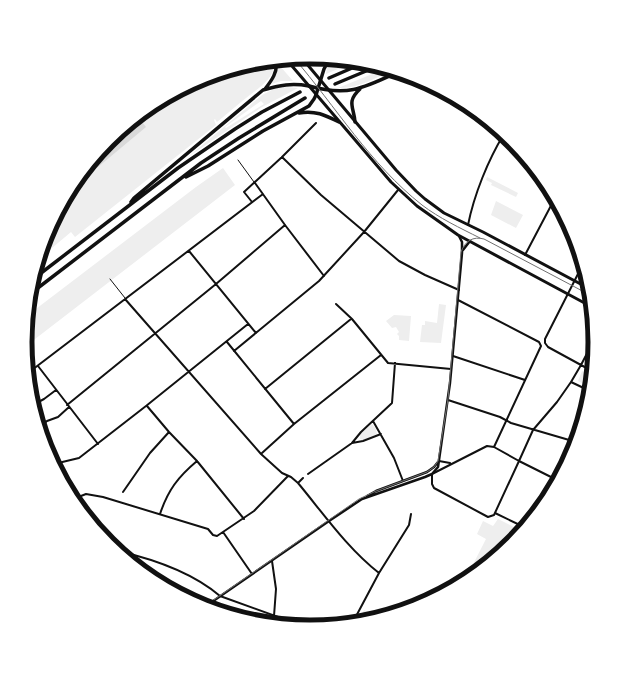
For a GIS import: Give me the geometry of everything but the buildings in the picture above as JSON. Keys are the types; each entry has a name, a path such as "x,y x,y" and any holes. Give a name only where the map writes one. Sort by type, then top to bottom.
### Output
{"highway":[{"path":"182,179 208,166 263,131 308,106 314,100 326,64"},
{"path":"127,206 134,198 263,90 275,75 276,66"},
{"path":"329,78 354,67"},
{"path":"334,84 368,70"},
{"path":"355,122 351,102 354,94 361,89 390,75"},
{"path":"263,90 290,84 309,86 329,91 345,92 361,89"},
{"path":"40,274 178,168 234,129 300,92"},
{"path":"37,289 201,163 305,98"},
{"path":"289,117 300,113 313,112 323,114 339,122"}],"main road":[{"path":"290,64 398,190 417,206 458,235 586,304"},
{"path":"307,64 355,122 416,191 435,207 583,285"}],"street":[{"path":"252,202 244,192 316,123"},
{"path":"468,225 472,207 484,174 501,140"},
{"path":"282,157 322,195 399,261 424,275 459,290"},
{"path":"255,183 324,276"},
{"path":"234,351 324,276 364,232 398,190"},
{"path":"34,369 263,194"},
{"path":"525,256 552,204"},
{"path":"45,424 58,417 68,406 285,225"},
{"path":"458,235 461,240 462,253 452,369 439,461 437,468 432,474 432,484 434,488 486,516 490,517 495,513 533,430 557,402 571,382 587,353"},
{"path":"462,253 470,241"},
{"path":"189,251 256,333"},
{"path":"579,271 545,339 548,347 587,368"},
{"path":"125,299 261,454 282,473 298,482 329,521 366,562 379,573"},
{"path":"458,300 541,344 541,348 494,447"},
{"path":"336,304 352,319 388,363 452,369"},
{"path":"265,389 352,319"},
{"path":"60,462 79,458 98,444 248,324"},
{"path":"227,342 294,424"},
{"path":"261,454 294,424 381,355"},
{"path":"453,356 525,380"},
{"path":"308,474 352,443 392,403 395,363"},
{"path":"38,366 98,444"},
{"path":"571,382 584,388"},
{"path":"39,402 56,390"},
{"path":"448,400 533,430 570,440"},
{"path":"146,406 168,432 197,461 244,519"},
{"path":"373,421 394,458 403,481"},
{"path":"123,492 150,453 168,432"},
{"path":"352,443 363,441 381,434"},
{"path":"362,499 432,474 487,446 494,447 553,478"},
{"path":"160,514 165,497 182,474 197,461"},
{"path":"439,461 446,464 453,463"},
{"path":"212,601 362,499 376,491 429,471 439,461"},
{"path":"79,496 92,494 120,502 208,529 213,535 216,536 254,511 288,476"},
{"path":"298,482 303,478"},
{"path":"120,502 121,498"},
{"path":"495,513 519,525"},
{"path":"357,615 379,573 409,525 411,514"},
{"path":"223,532 252,574"},
{"path":"132,555 162,564 212,589 220,596 278,617"},
{"path":"272,561 276,589 274,616"}],"lane":[{"path":"238,160 255,183"},
{"path":"110,279 125,299"}],"shaded area":[{"path":"329,64 345,66 326,74"},
{"path":"279,65 293,81 281,81 271,84"},
{"path":"274,66 273,72 266,82 217,122 215,119 216,125 75,237 71,232 47,252 53,235 69,202 89,172 127,132 156,110 187,92 221,78"},
{"path":"377,72 385,74 359,85 338,88"},
{"path":"276,88 298,88 262,107 188,157 262,95","holes":["261,101 264,104 226,128 225,127"]},
{"path":"141,121 146,127 85,178 101,158 127,132"},
{"path":"223,168 235,185 32,341 34,311"},
{"path":"487,177 518,193 516,197 491,185 492,183 486,180"},
{"path":"496,201 523,215 516,228 491,215"},
{"path":"439,304 446,305 441,343 420,342 422,325 425,325 425,321 437,323"},
{"path":"394,315 411,316 409,341 399,340 399,336 397,334 399,332 396,327 392,328 386,321"},
{"path":"582,371 586,373 585,384 578,381"},
{"path":"372,424 376,429 377,434 363,440 360,439 360,434"},
{"path":"498,519 516,528 493,551 471,568 486,539 477,534 483,521 493,526"},
{"path":"364,610 370,613 364,614 362,614"}],"tram line":[{"path":"299,64 354,134 386,172 403,189 435,214 480,238"},
{"path":"212,601 359,499 427,472 434,467 438,461 448,399 461,252 467,242 476,238 484,239 584,292"}]}
